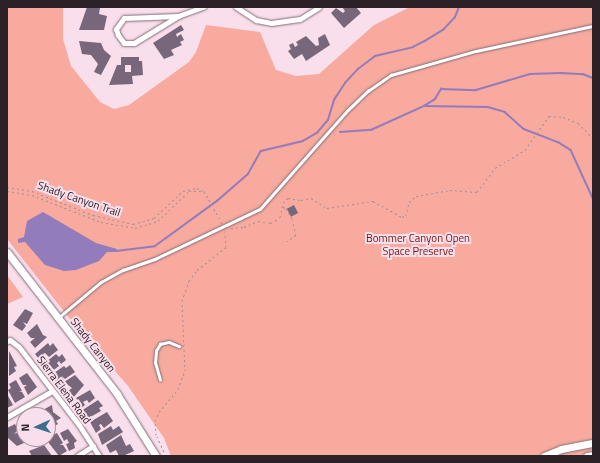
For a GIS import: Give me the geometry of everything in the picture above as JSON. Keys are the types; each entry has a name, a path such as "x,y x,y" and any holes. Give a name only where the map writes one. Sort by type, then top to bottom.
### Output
{"main road":[{"name":"Shady Canyon","path":"7,252 128,408 156,456"},
{"path":"544,456 561,449 593,443"},
{"path":"587,456 593,455"}],"street":[{"path":"178,16 124,18 119,22 118,35 124,43 134,43 178,16 203,7"},
{"path":"236,7 256,20 270,23 300,19 319,7"},
{"name":"Sierra Elena Road","path":"8,341 18,346 99,456"},
{"path":"7,417 52,392"},
{"path":"77,456 93,446"}],"lane":[{"path":"58,318 101,282 122,270 155,259 260,210 348,110 368,91 391,75 476,51 593,26"},
{"path":"160,380 155,363 156,351 160,344 169,342 179,346"}],"path":[{"path":"166,456 156,435 155,421 159,412 178,389 185,371 182,301 189,281 197,270 226,247 225,230 258,221 270,223 275,221 280,217 285,200 291,198 301,200 311,198 328,208 373,201 402,217 406,216 409,202 416,196 450,190 480,191 495,168 522,154 549,116 558,115 578,123 593,138"},
{"name":"Shady Canyon Trail","path":"7,187 32,191 93,215 133,224 157,217 186,189 197,188 204,192"},
{"name":"Shady Canyon Trail","path":"7,191 32,195 88,218 129,228 154,223 187,192 204,192"},
{"path":"204,192 218,216"},
{"path":"282,206 286,208 292,219 296,235 287,241"}],"green space":[{"name":"Bommer Canyon Open Space Preserve","path":"7,7 63,7 63,39 71,66 100,102 114,109 129,105 189,62 196,52 206,25 260,32 276,70 296,76 319,74 374,25 410,7 593,7 593,456 171,456 164,438 128,386 70,319 7,239"},
{"path":"7,275 23,297 7,304"}],"shaded area":[{"path":"43,212 96,243 117,249 116,252 107,252 99,261 76,270 64,271 45,265 25,242 18,243 18,239 24,237 27,221"}],"building":[{"path":"87,7 100,8 99,14 107,16 104,30 79,30"},
{"path":"342,7 356,7 361,13 344,28 331,13 336,8 343,13 345,11"},
{"path":"181,25 184,30 176,34 177,37 181,34 184,40 180,42 182,45 171,50 174,55 164,59 153,43"},
{"path":"325,34 330,45 306,61 302,54 294,59 288,51 291,49 289,45 293,43 295,47 298,45 296,42 306,36 316,46 319,45 318,38"},
{"path":"79,41 101,43 104,50 111,56 101,75 94,72 98,64 91,55 82,54"},
{"path":"121,57 139,57 139,61 142,61 143,75 132,76 133,84 109,85 117,65 121,65","holes":["125,65 131,65 131,72 125,72"]},
{"path":"294,205 298,213 291,217 287,209"},
{"path":"25,309 33,313 27,324 23,322 26,326 22,331 13,325"},
{"path":"37,324 43,335 47,337 35,348 30,342 35,338 31,338 27,333"},
{"path":"48,343 50,346 53,343 58,350 49,357 45,353 43,354 47,359 42,363 35,354"},
{"path":"9,351 17,366 14,367 16,371 9,376"},
{"path":"56,354 59,357 62,354 66,360 61,364 59,361 57,363 59,366 51,372 46,362"},
{"path":"70,365 75,372 65,379 62,376 64,381 58,385 51,375 64,366 66,368"},
{"path":"27,373 37,387 28,395 24,387 27,385 23,385 19,378"},
{"path":"75,375 84,385 73,398 67,392 72,388 64,382"},
{"path":"16,380 22,391 19,392 22,392 25,397 15,403 8,390 11,388 9,384"},
{"path":"90,390 95,398 89,403 87,400 83,402 85,405 80,409 75,403 78,401 76,398"},
{"path":"7,394 13,405 7,408"},
{"path":"98,400 103,406 99,408 101,411 87,419 81,411"},
{"path":"107,412 113,421 104,428 101,424 99,425 101,429 96,433 90,422"},
{"path":"56,414 61,418 56,421"},
{"path":"15,424 16,432 14,434 16,433 16,445 7,437 7,428"},
{"path":"111,426 113,430 119,426 123,432 102,445 98,434"},
{"path":"68,429 77,441 74,443 75,448 69,451 66,444 69,443 67,439 64,441 60,433"},
{"path":"56,434 63,443 60,445 63,445 67,451 59,456 52,447 56,447"},
{"path":"121,435 126,446 130,444 134,451 123,456 119,456 116,450 110,453 106,445"},
{"path":"39,447 45,447 52,456 32,456 29,451"}],"waterway":[{"path":"116,251 155,246 217,201 248,174 261,151 303,141 317,133 328,120 334,100 345,83 358,69 375,56 413,47 425,41 444,29 455,17 459,7"},
{"path":"424,106 435,99 441,89 476,90 530,74 583,74 593,78"},
{"path":"340,132 371,130 424,106 488,107 505,112 524,129 558,142 571,150 593,198"}]}
